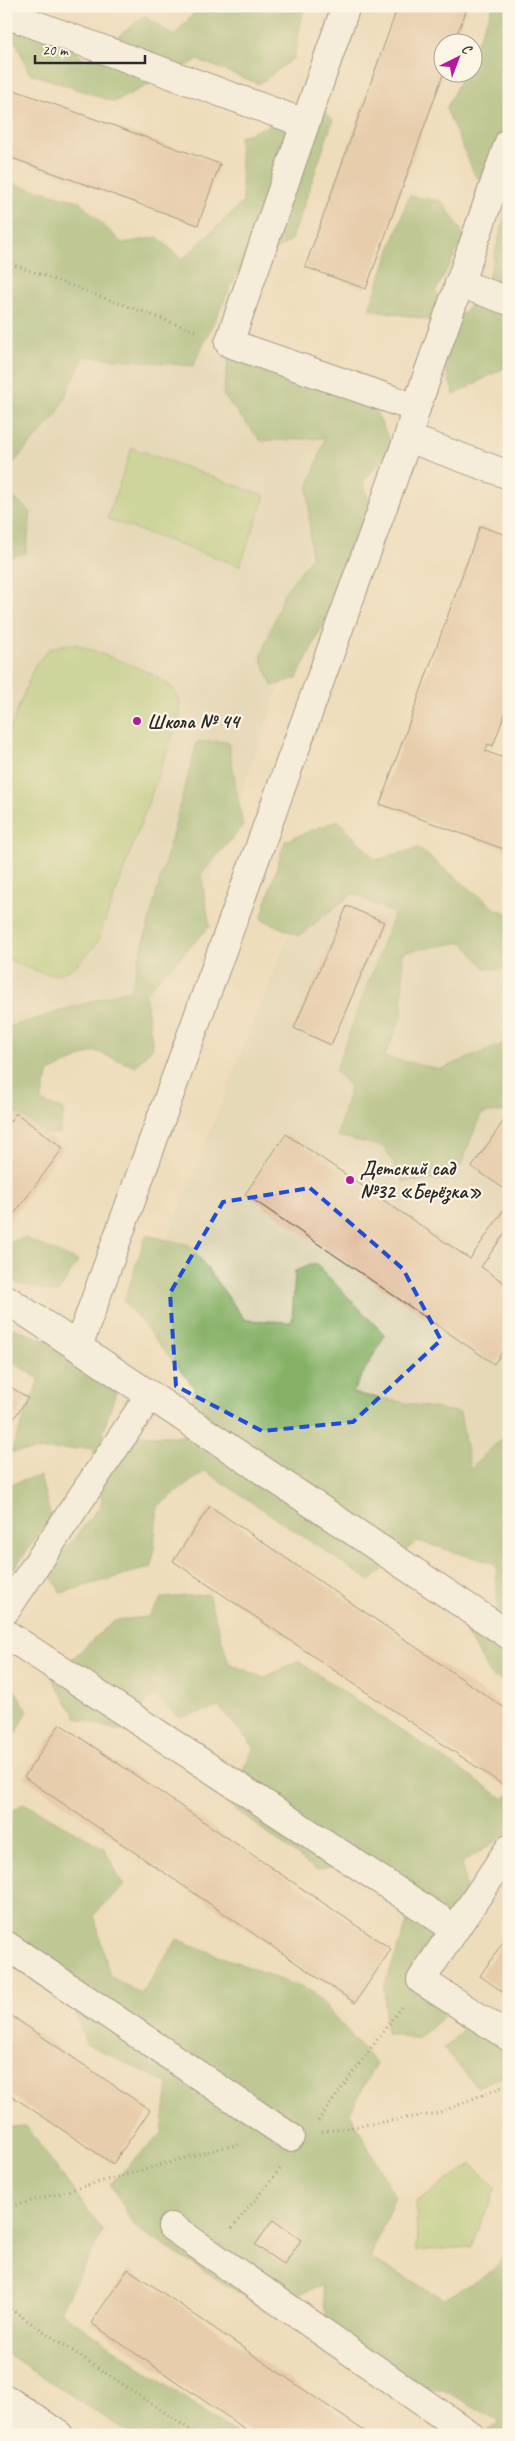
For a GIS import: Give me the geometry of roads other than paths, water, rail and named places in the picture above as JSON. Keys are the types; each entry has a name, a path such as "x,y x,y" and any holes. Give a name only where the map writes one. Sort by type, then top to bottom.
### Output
{"street":[{"path":"346,6 229,343 416,408"},
{"path":"6,14 304,123"},
{"path":"78,1347 408,438 416,408 459,283 507,151"},
{"path":"459,283 509,301"},
{"path":"408,438 509,475"},
{"path":"6,1299 509,1635"},
{"path":"6,1610 150,1395"},
{"path":"6,1634 455,1929"},
{"path":"509,1849 421,1980 509,2036"},
{"path":"6,1946 290,2137"},
{"path":"172,2227 470,2435"},
{"path":"6,2399 59,2435"},
{"path":"6,2418 22,2435"}],"place":[{"name":"Школа № 44","path":"137,721"},
{"name":"Детский сад №32 «Берёзка»","path":"350,1180"}]}
